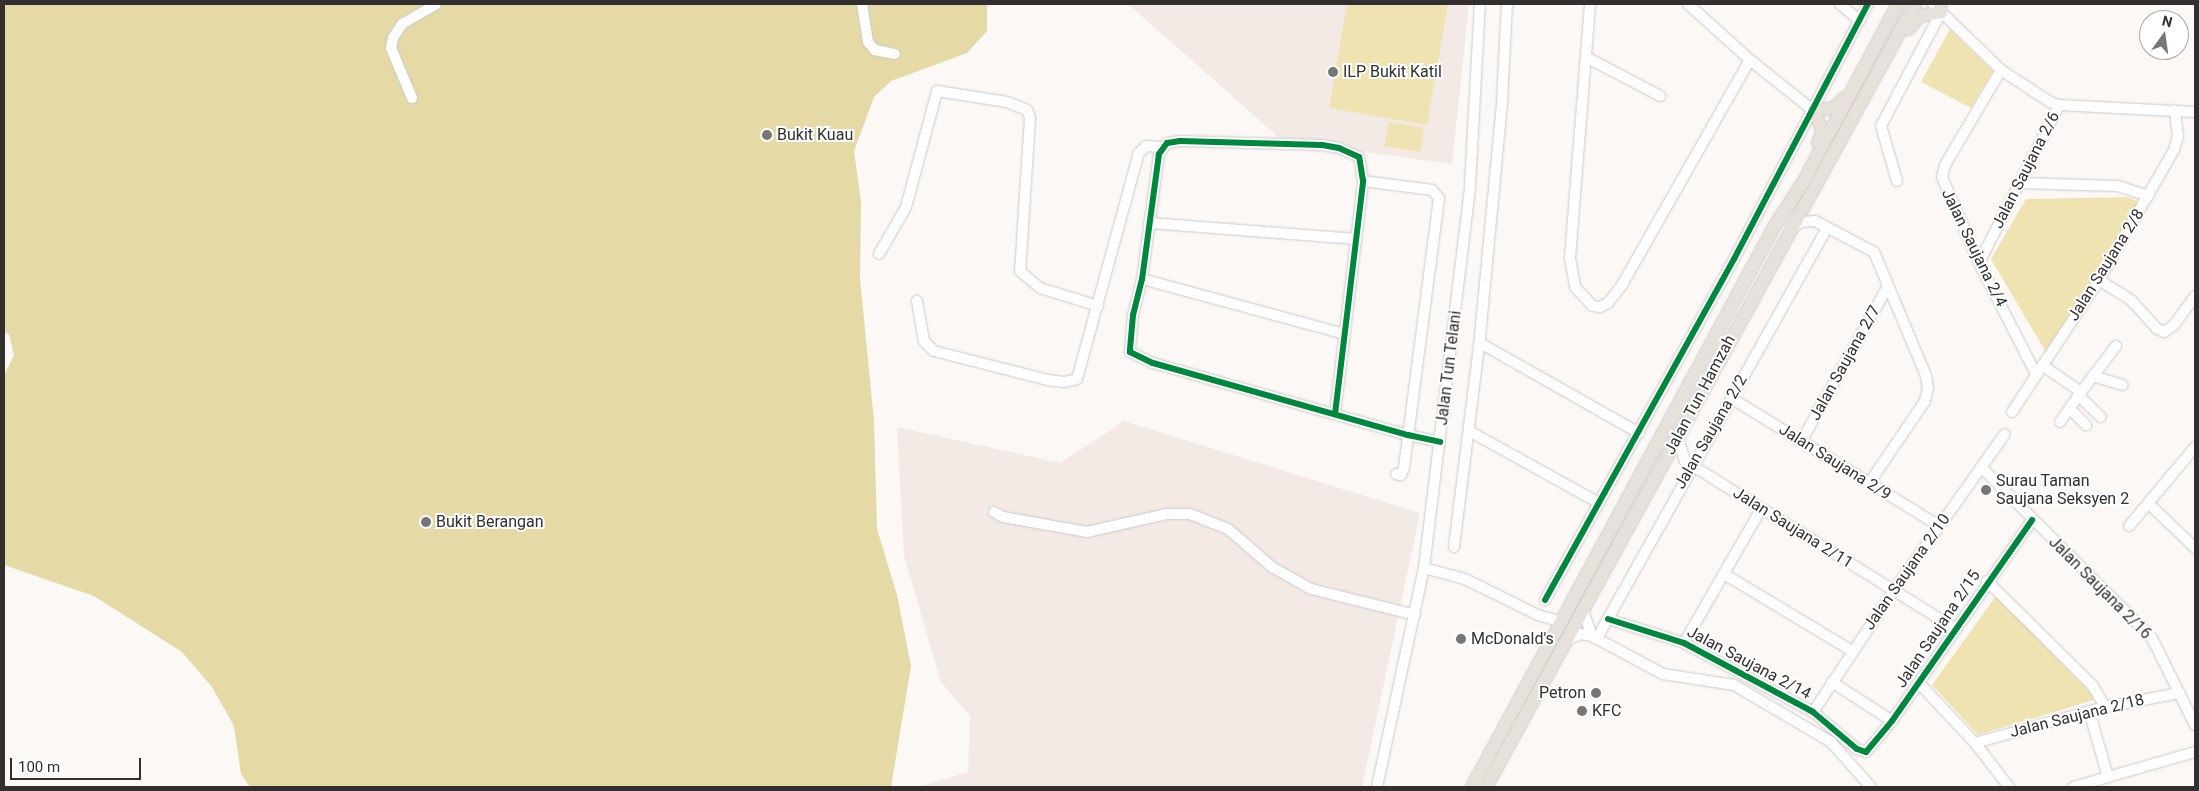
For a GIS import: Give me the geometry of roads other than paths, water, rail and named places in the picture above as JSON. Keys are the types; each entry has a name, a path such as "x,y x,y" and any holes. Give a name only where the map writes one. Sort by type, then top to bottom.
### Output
{"main road":[{"name":"Jalan Tun Hamzah","path":"1472,787 1774,227 1805,179 1898,4"},
{"name":"Jalan Tun Hamzah","path":"1486,787 1569,639 1808,195 1869,90 1915,4"},
{"path":"1869,90 1915,20 1938,6"},
{"path":"1774,227 1820,139 1822,124 1814,110 1834,108 1844,98 1873,49"}],"street":[{"path":"412,98 391,48 393,38 402,24 436,4"},
{"path":"862,4 868,42 874,50 895,54"},
{"name":"Jalan Tun Telani","path":"1377,787 1424,568 1470,186 1480,4"},
{"path":"1454,547 1480,343 1502,102 1507,4"},
{"path":"1590,4 1571,271 1579,294 1592,306 1600,307 1622,285 1750,60"},
{"path":"1688,4 1750,60 1814,110"},
{"path":"1840,4 1860,21"},
{"path":"1544,600 1639,433 1814,110 1868,4"},
{"path":"1896,181 1881,126 1938,6 2001,70 2023,87 2059,105 2195,112"},
{"path":"1586,57 1660,96"},
{"name":"Jalan Saujana 2/4","path":"2001,70 1945,164 1942,177 1979,262 2039,370"},
{"path":"879,254 906,207 937,91 1007,102 1027,110 1030,118 1020,271 1040,288 1098,306"},
{"name":"Jalan Saujana 2/6","path":"1979,262 2059,105"},
{"name":"Jalan Saujana 2/8","path":"2012,412 2099,280 2177,143 2175,110"},
{"path":"918,301 924,341 934,351 1064,382 1077,379 1080,374 1139,152 1146,146 1162,147 1180,141 1339,148 1359,156 1363,182 1335,414"},
{"path":"1162,147 1142,279 1129,346 1135,356 1408,435 1440,442"},
{"path":"1363,182 1432,190 1439,198 1402,474 1396,474"},
{"path":"2020,183 2118,186 2148,196"},
{"path":"1808,195 1809,210 1815,221"},
{"path":"1790,228 1802,222 1815,221 1874,252 1926,376 1928,388 1924,401 1870,482"},
{"path":"1149,223 1356,239"},
{"name":"Jalan Saujana 2/2","path":"1594,637 1608,618 1688,463 1731,398 1828,227"},
{"path":"1142,279 1344,334"},
{"path":"2099,280 2132,301 2156,328 2164,332 2174,325 2195,296"},
{"name":"Jalan Saujana 2/7","path":"1802,440 1888,286"},
{"path":"1480,343 1639,433"},
{"path":"2060,422 2116,346"},
{"path":"2039,370 2080,394 2101,416"},
{"path":"2093,376 2123,385"},
{"name":"Jalan Saujana 2/9","path":"1731,398 1939,526"},
{"path":"2070,409 2086,425"},
{"path":"1469,431 1599,504"},
{"name":"Jalan Saujana 2/10","path":"1813,712 1894,590 2005,434"},
{"path":"1662,466 1688,463 1678,437"},
{"path":"2129,526 2195,446"},
{"name":"Jalan Saujana 2/11","path":"1688,463 1956,629"},
{"name":"Jalan Saujana 2/16","path":"1981,467 2152,638 2195,724"},
{"path":"2149,504 2195,548"},
{"path":"1684,643 1761,509"},
{"path":"994,512 1004,517 1087,532 1166,514 1190,514 1228,529 1272,567 1311,589 1415,615"},
{"name":"Jalan Saujana 2/15","path":"1862,750 1892,721 1987,581 2032,520"},
{"path":"1424,568 1465,579 1538,615 1562,622"},
{"path":"1724,574 1852,651"},
{"path":"1987,581 2092,685 2105,707"},
{"path":"1583,611 1594,637"},
{"name":"Jalan Saujana 2/14","path":"1608,618 1684,643 1813,712 1862,750"},
{"path":"1569,639 1580,634 1594,637 1663,674 1734,685 1830,742 1871,787"},
{"path":"1832,682 1892,721"},
{"path":"1919,683 1975,743 2009,787"},
{"name":"Jalan Saujana 2/18","path":"1975,743 2105,707 2180,692"},
{"path":"2089,711 2108,777"},
{"path":"1853,767 1862,750"},
{"path":"2073,787 2195,752"}],"place":[{"name":"ILP Bukit Katil","path":"1333,72"},
{"name":"Bukit Kuau","path":"767,135"},
{"name":"Surau Taman Saujana Seksyen 2","path":"1986,490"},
{"name":"Bukit Berangan","path":"426,522"},
{"name":"McDonald's","path":"1461,639"},
{"name":"Petron","path":"1596,693"},
{"name":"KFC","path":"1582,711"}]}
